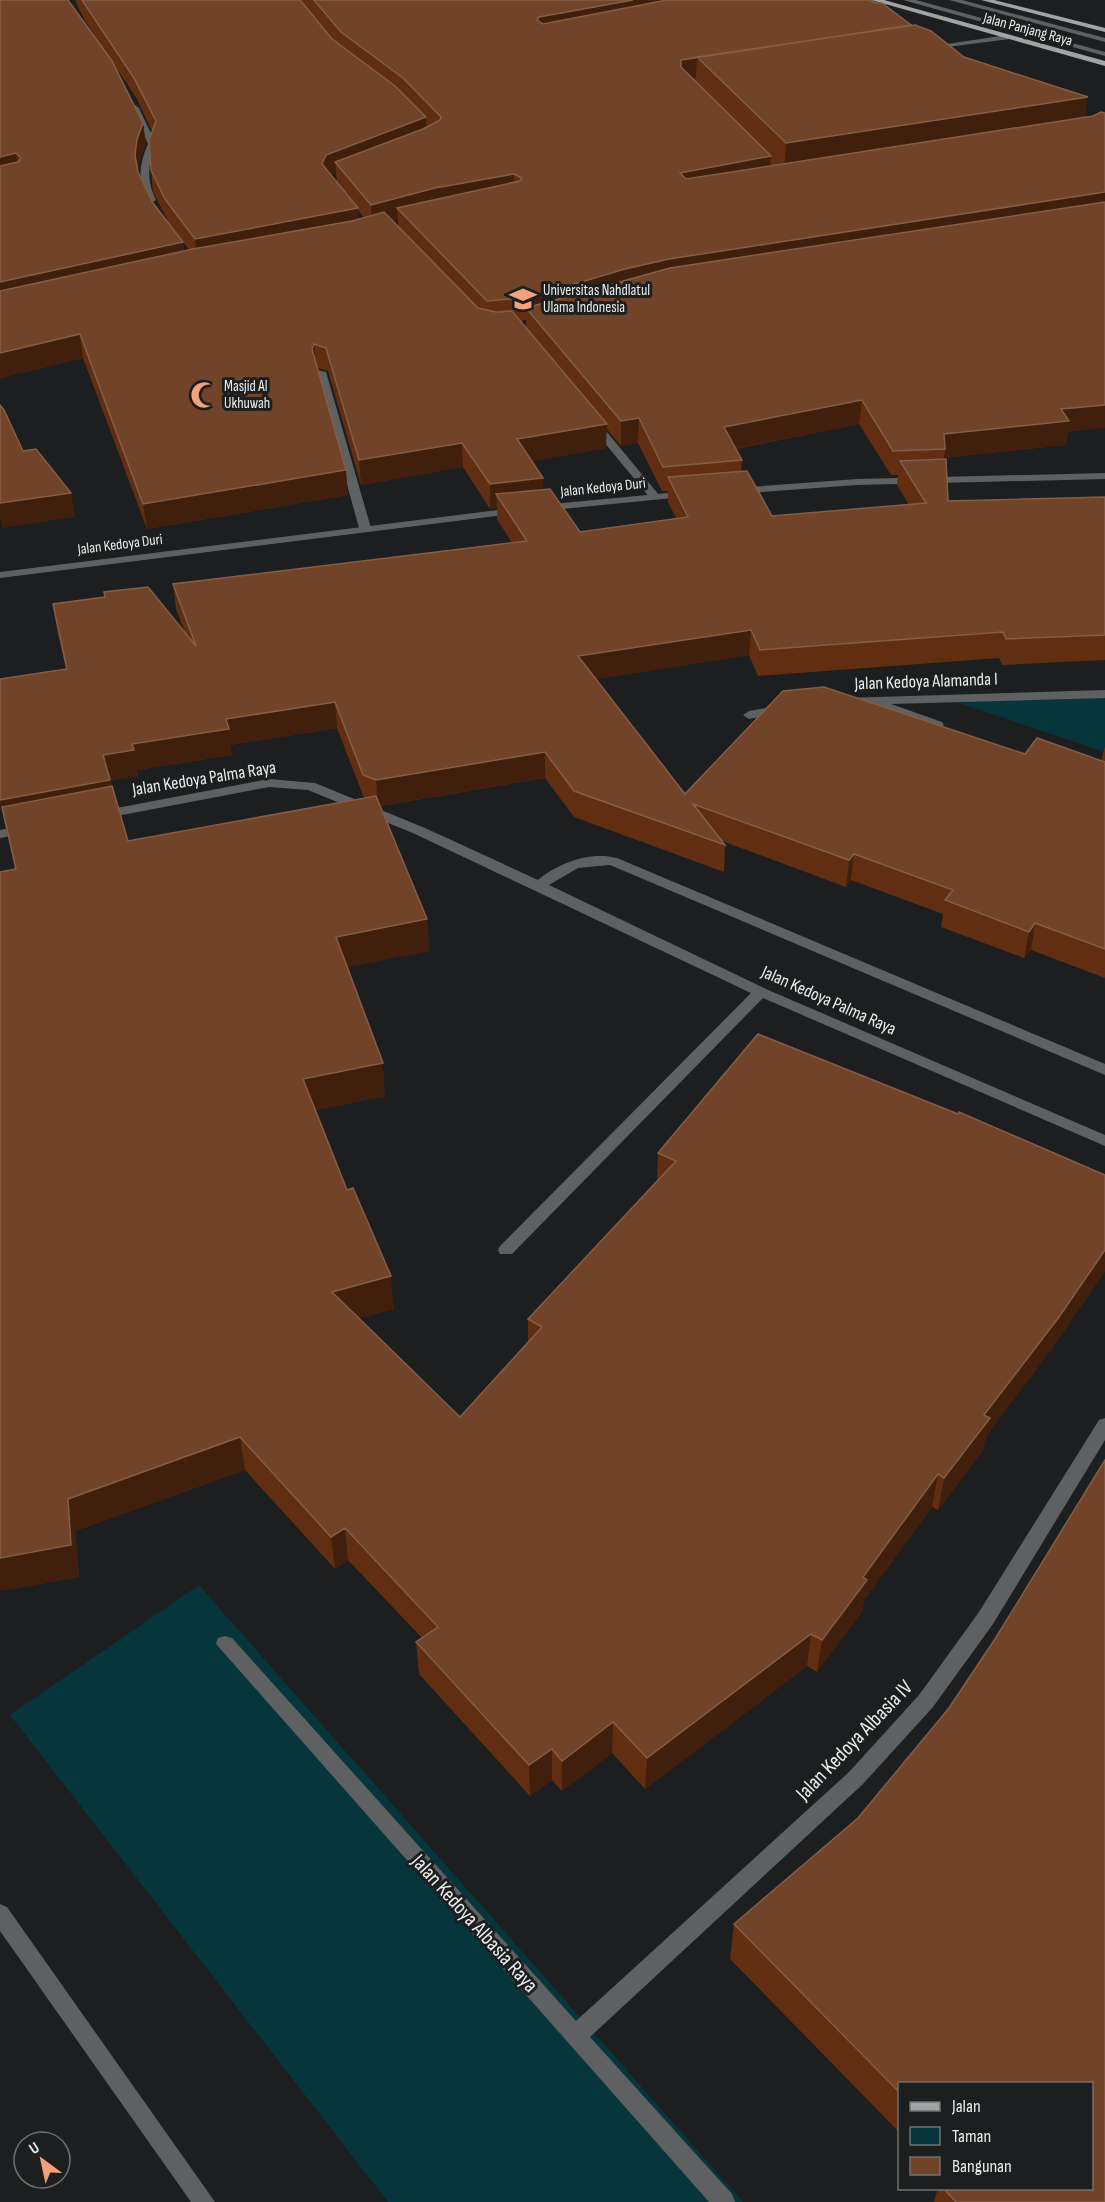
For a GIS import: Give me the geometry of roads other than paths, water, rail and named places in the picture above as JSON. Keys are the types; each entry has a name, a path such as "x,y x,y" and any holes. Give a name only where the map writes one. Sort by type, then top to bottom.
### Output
{"main road":[{"name":"Jalan Panjang Raya","path":"875,0 1105,63"},
{"name":"Jalan Panjang Raya","path":"984,0 1105,30"}],"street":[{"path":"907,0 1105,54"},
{"path":"953,0 1105,40"},
{"path":"934,58 922,52 1007,37"},
{"path":"131,102 152,144 143,165 143,184 158,212"},
{"path":"321,372 365,528"},
{"path":"586,412 655,497"},
{"path":"726,492 857,482 1105,476"},
{"name":"Jalan Kedoya Duri","path":"0,575 365,528 655,497 703,494"},
{"name":"Jalan Kedoya Alamanda I","path":"835,703 867,700 1105,694"},
{"path":"867,700 953,730"},
{"path":"749,715 792,707"},
{"name":"Jalan Kedoya Palma Raya","path":"82,818 269,783 310,786 420,831 762,992 1105,1141"},
{"path":"0,834 35,827"},
{"path":"540,886 552,874 568,865 591,860 612,861 1105,1070"},
{"path":"506,1250 762,992"},
{"name":"Jalan Kedoya Albasia IV","path":"576,2036 856,1778 926,1701 986,1618 1105,1425"},
{"name":"Jalan Kedoya Albasia Raya","path":"225,1644 724,2202"},
{"path":"0,1914 204,2202"}],"place":[{"name":"Universitas Nahdlatul Ulama Indonesia","path":"523,299"},
{"name":"Masjid Al Ukhuwah","path":"204,395"}]}
